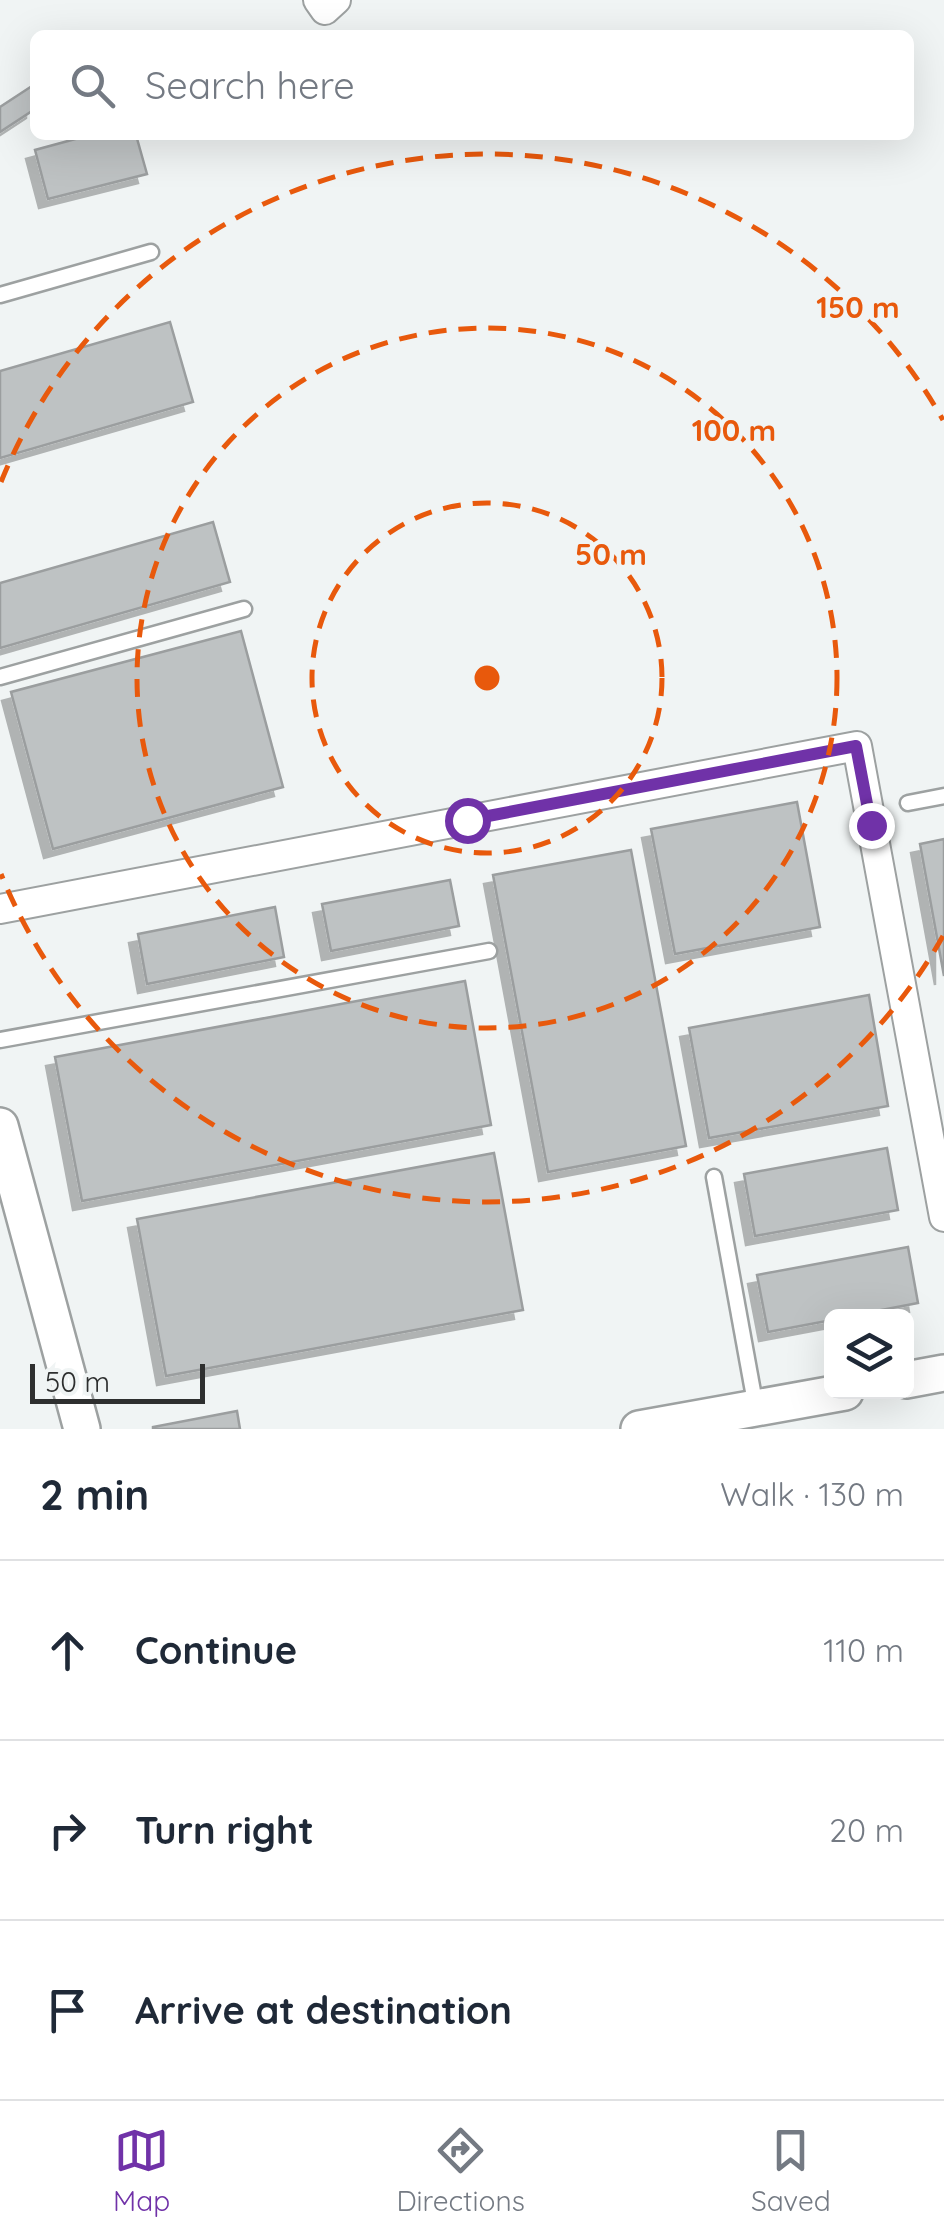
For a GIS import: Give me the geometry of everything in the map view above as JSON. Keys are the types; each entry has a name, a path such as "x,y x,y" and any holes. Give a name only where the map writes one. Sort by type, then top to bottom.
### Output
{"street":[{"path":"318,0 325,10 336,0"},
{"path":"0,909 856,746 944,1217"},
{"path":"0,1126 82,1429"},
{"path":"914,1379 944,1374"},
{"path":"640,1429 824,1396"}],"lane":[{"path":"0,295 151,252"},
{"path":"0,677 244,610"},
{"path":"908,803 944,796"},
{"path":"0,1040 489,951"},
{"path":"714,1177 756,1408"}],"building":[{"path":"30,87 30,112 0,132 0,107"},
{"path":"72,140 137,140 147,174 48,199 35,150"},
{"path":"170,322 193,402 0,458 0,371"},
{"path":"213,522 230,582 0,648 0,583"},
{"path":"241,631 283,787 53,849 11,692"},
{"path":"797,802 820,927 675,954 651,829"},
{"path":"944,839 944,976 920,844"},
{"path":"631,850 686,1146 548,1172 493,875"},
{"path":"450,880 459,926 331,951 322,904"},
{"path":"275,907 284,957 147,984 138,934"},
{"path":"465,981 491,1125 82,1201 55,1057"},
{"path":"869,995 888,1106 709,1138 689,1028"},
{"path":"887,1148 898,1210 755,1236 744,1174"},
{"path":"494,1153 523,1310 166,1376 137,1219"},
{"path":"908,1247 918,1303 887,1309 824,1309 824,1322 768,1332 757,1275"},
{"path":"237,1411 240,1429 153,1429 153,1427"}],"route":[{"path":"467,820 856,746 871,825"}]}
